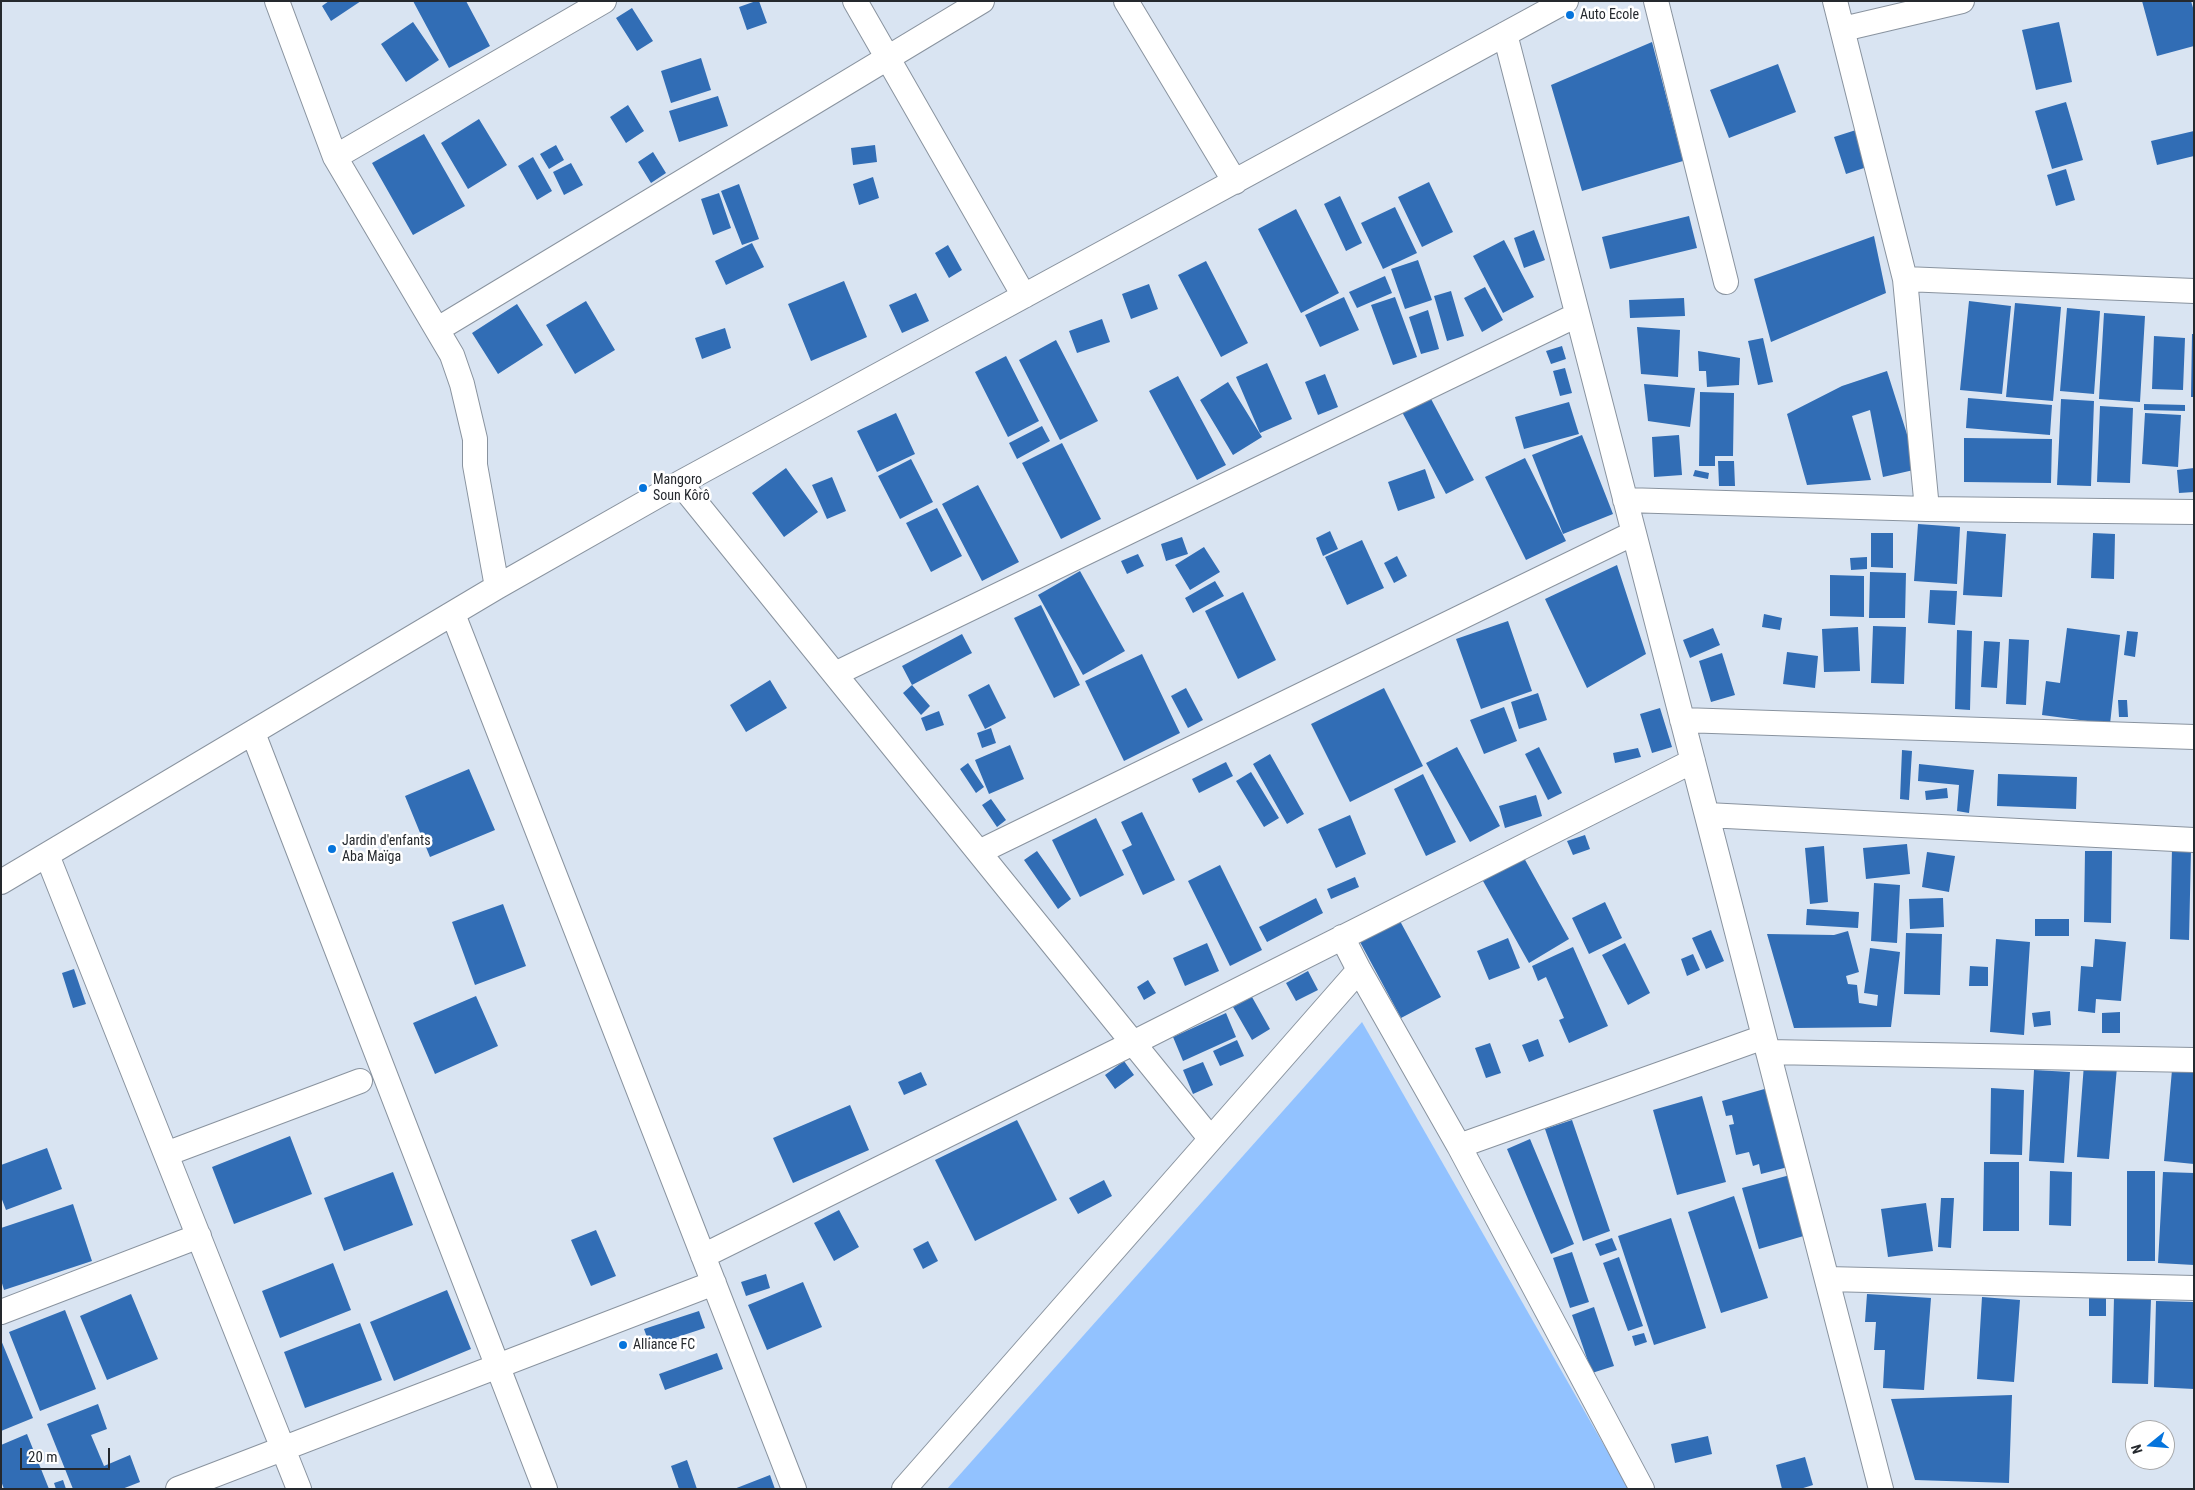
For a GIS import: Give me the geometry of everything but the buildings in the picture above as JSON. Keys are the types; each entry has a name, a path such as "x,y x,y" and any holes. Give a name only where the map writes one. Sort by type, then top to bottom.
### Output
{"street":[{"path":"277,1 334,157 452,355 462,384 475,439 476,465 497,588"},
{"path":"334,157 604,1"},
{"path":"854,1 1024,296"},
{"path":"438,330 982,1"},
{"path":"1126,1 1235,182"},
{"path":"1,882 452,614 680,482 1566,1"},
{"path":"1656,1 1726,282"},
{"path":"1836,1 1905,279 1927,509"},
{"path":"1843,29 1962,1"},
{"path":"1505,34 1881,1489"},
{"path":"1905,279 2194,291"},
{"path":"835,674 1577,315"},
{"path":"680,482 1210,1138"},
{"path":"1625,500 1927,509 2194,512"},
{"path":"979,852 1634,534"},
{"path":"452,614 794,1489"},
{"path":"1682,720 2194,737"},
{"path":"253,733 546,1489"},
{"path":"703,1256 1133,1043 1693,761"},
{"path":"1707,815 2194,840"},
{"path":"46,855 299,1489"},
{"path":"1342,937 1358,970 1459,1146 1642,1489"},
{"path":"904,1489 1358,970"},
{"path":"1459,1146 1766,1045 2194,1060"},
{"path":"166,1154 360,1081"},
{"path":"1,1312 199,1236"},
{"path":"1827,1279 2194,1288"},
{"path":"178,1489 714,1283"}],"shaded area":[{"path":"1362,1022 1629,1489 947,1489"}],"place":[{"name":"Auto Ecole","path":"1570,15"},
{"name":"Mangoro Soun Kôrô","path":"643,488"},
{"name":"Jardin d'enfants Aba Maïga","path":"332,849"},
{"name":"Alliance FC","path":"623,1345"}]}
